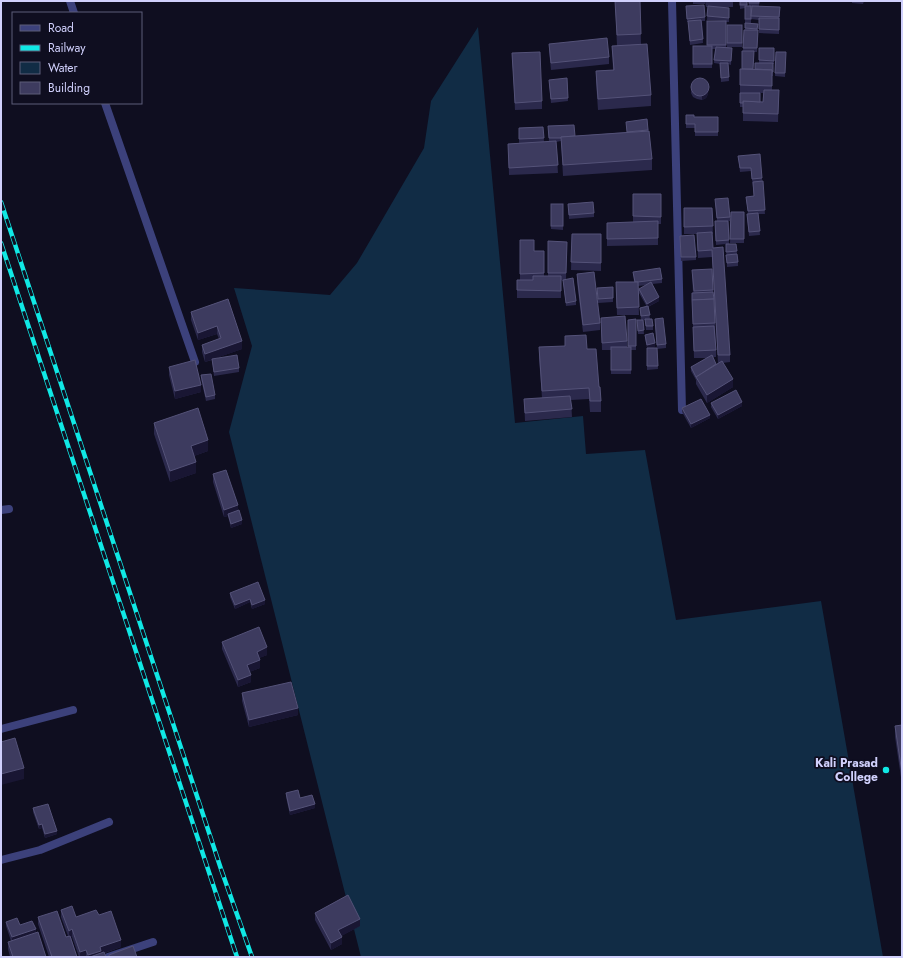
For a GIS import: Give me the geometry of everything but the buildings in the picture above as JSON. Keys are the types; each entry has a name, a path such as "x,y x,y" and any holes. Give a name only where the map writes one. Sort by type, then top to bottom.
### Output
{"street":[{"path":"70,1 74,12"},
{"path":"672,1 682,410"},
{"path":"105,104 195,362"},
{"path":"1,729 73,710"},
{"path":"1,860 40,850 109,822"},
{"path":"108,957 153,942"}],"water":[{"path":"478,27 515,423 583,416 586,454 645,450 676,620 821,601 883,957 361,957 229,432 252,346 234,288 330,295 357,263 424,148 431,101"}],"railway":[{"path":"1,202 221,869 252,957"},
{"path":"1,243 237,957"}],"place":[{"name":"Kali Prasad College","path":"886,770"}]}
